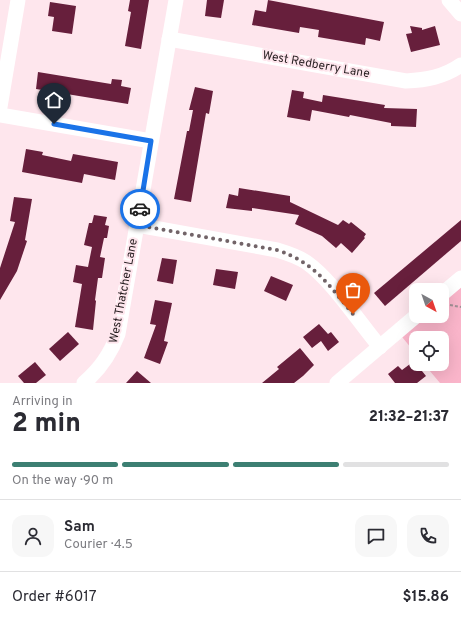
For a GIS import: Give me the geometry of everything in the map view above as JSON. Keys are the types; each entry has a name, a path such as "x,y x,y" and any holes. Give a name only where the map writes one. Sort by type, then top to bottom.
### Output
{"street":[{"path":"0,107 18,0"},
{"name":"West Thatcher Lane","path":"84,383 95,374 105,362 113,348 118,334 176,0"},
{"path":"449,0 461,14"},
{"name":"West Redberry Lane","path":"169,38 406,81 423,80 440,76 461,65"},
{"path":"0,115 151,141"},
{"path":"137,225 277,250 292,255 305,262 326,280 380,347"},
{"path":"449,296 461,278"},
{"path":"337,383 409,322"}],"path":[{"path":"449,301 461,307"}],"shaded area":[{"path":"461,278 461,383 440,383 430,371 449,371 449,331 409,331 409,345 398,332 409,322 449,323 449,288"}],"building":[{"path":"130,0 149,0 141,49 125,46 131,12 128,11"},
{"path":"207,0 224,0 221,18 205,16"},
{"path":"268,0 384,22 380,41 366,38 365,45 318,37 319,30 300,27 299,33 252,25 255,10 266,12"},
{"path":"50,2 76,6 72,34 52,31 54,17 48,16"},
{"path":"410,26 422,28 422,30 435,26 440,45 411,52 406,34 412,33"},
{"path":"38,72 111,84 112,79 122,80 121,86 131,88 128,104 36,89"},
{"path":"195,87 213,91 209,114 206,113 191,202 174,199 187,131 189,131 193,110 189,110"},
{"path":"292,90 304,92 303,98 322,102 323,95 385,105 384,108 417,109 416,127 391,126 391,123 350,115 349,117 312,110 310,121 287,117"},
{"path":"26,149 43,152 42,155 71,161 73,154 118,162 115,180 84,174 82,183 22,172"},
{"path":"239,188 290,196 290,202 338,225 343,220 349,224 351,222 366,234 364,237 365,238 352,253 341,243 336,248 322,236 295,224 299,215 252,208 252,211 226,208 229,194 238,196"},
{"path":"14,197 32,199 25,240 27,241 17,271 0,300 0,268 15,222 10,221"},
{"path":"94,215 107,217 105,225 109,226 107,238 104,238 100,257 105,258 102,278 98,278 93,330 75,327 82,284 73,282 76,265 88,267 92,247 84,245 89,223 92,223"},
{"path":"461,220 461,241 412,283 409,283 409,285 385,306 374,293"},
{"path":"162,258 177,260 173,284 157,281"},
{"path":"216,269 238,272 235,289 213,285"},
{"path":"271,276 293,285 286,301 264,291"},
{"path":"155,300 172,303 164,341 168,342 160,364 144,358 156,325 150,324"},
{"path":"319,324 328,334 331,332 339,342 328,351 321,341 312,348 303,337"},
{"path":"68,332 79,344 60,361 49,349"},
{"path":"300,348 314,365 303,376 294,383 262,383 279,369 277,367"},
{"path":"35,362 46,375 36,383 24,383 18,376"},
{"path":"409,365 409,371 422,371 426,376 417,383 395,383 388,374 398,366 402,370"},
{"path":"137,371 151,383 126,383"}],"way so far":[{"path":"140,209 137,225 277,250 292,255 317,271 353,314"}],"route":[{"path":"54,124 151,141 140,209"}]}
